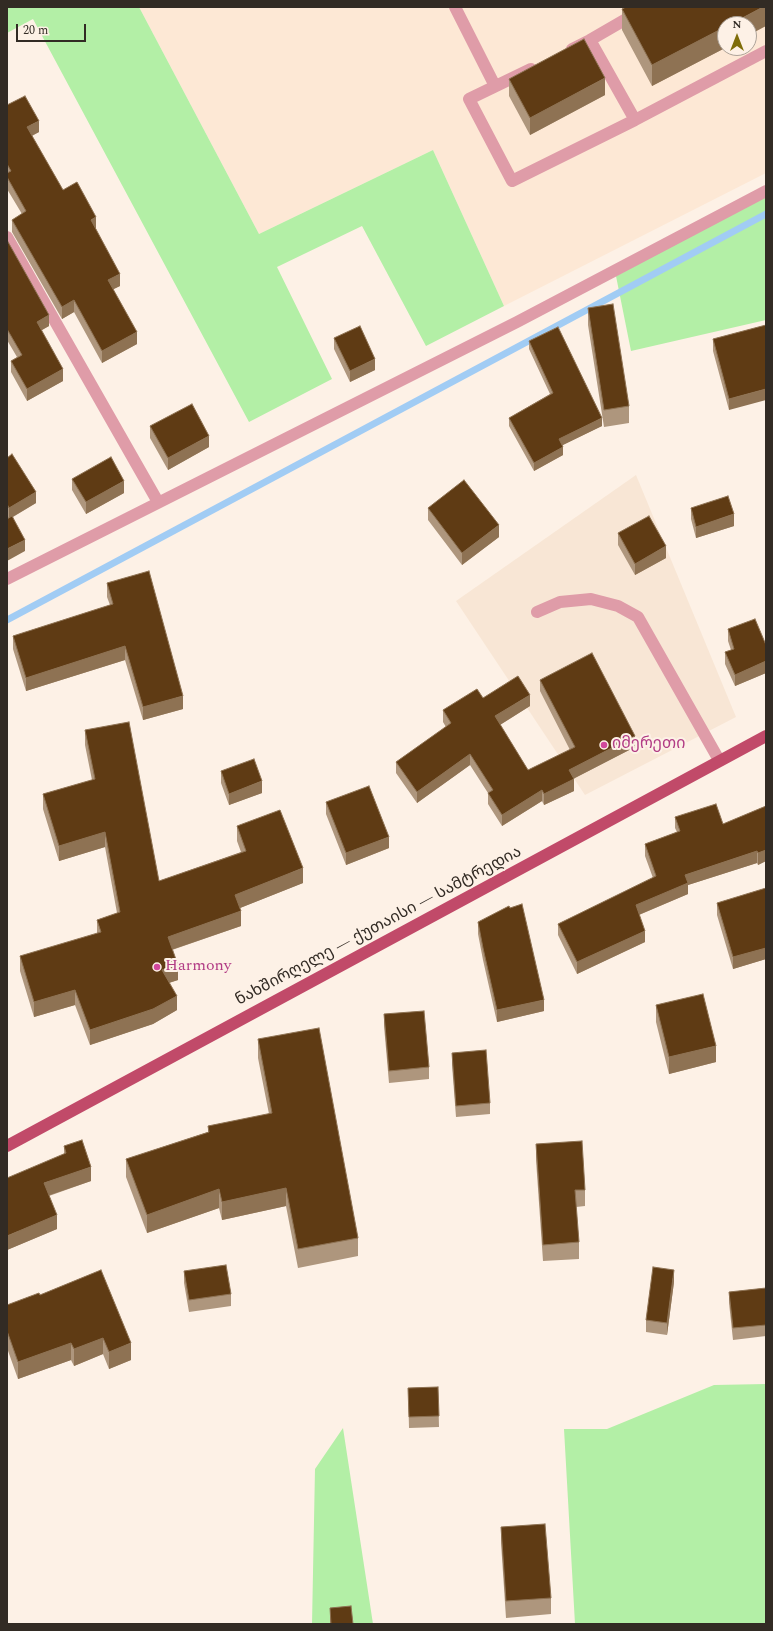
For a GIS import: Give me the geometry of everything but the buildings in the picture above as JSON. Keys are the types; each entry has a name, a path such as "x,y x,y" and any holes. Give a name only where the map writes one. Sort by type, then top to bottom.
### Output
{"main road":[{"name":"ნახშირღელე — ქუთაისი — სამტრედია","path":"7,1146 719,760 766,736"}],"street":[{"path":"454,7 495,86"},
{"path":"563,53 590,40 646,7"},
{"path":"590,40 635,120"},
{"path":"543,63 469,99 512,181 635,120 766,51"},
{"path":"7,579 517,322 766,191"},
{"path":"7,237 158,502"},
{"path":"536,612 560,602 591,598 618,606 638,617 719,760"}],"shaded area":[{"path":"139,7 766,7 766,173 504,306 433,150 259,234"},
{"path":"636,475 736,717 585,795 456,601"}],"green space":[{"path":"7,7 139,7 259,234 433,150 504,306 426,346 362,226 277,267 332,379 249,422 33,19 7,33"},
{"path":"766,196 766,320 631,351 616,276"},
{"path":"766,1384 766,1624 575,1624 564,1429 607,1429 714,1385"},
{"path":"343,1428 373,1624 312,1624 315,1469"}],"waterway":[{"path":"7,620 766,214"}],"place":[{"name":"იმერეთი","path":"604,745"},
{"name":"Harmony","path":"157,967"}]}
